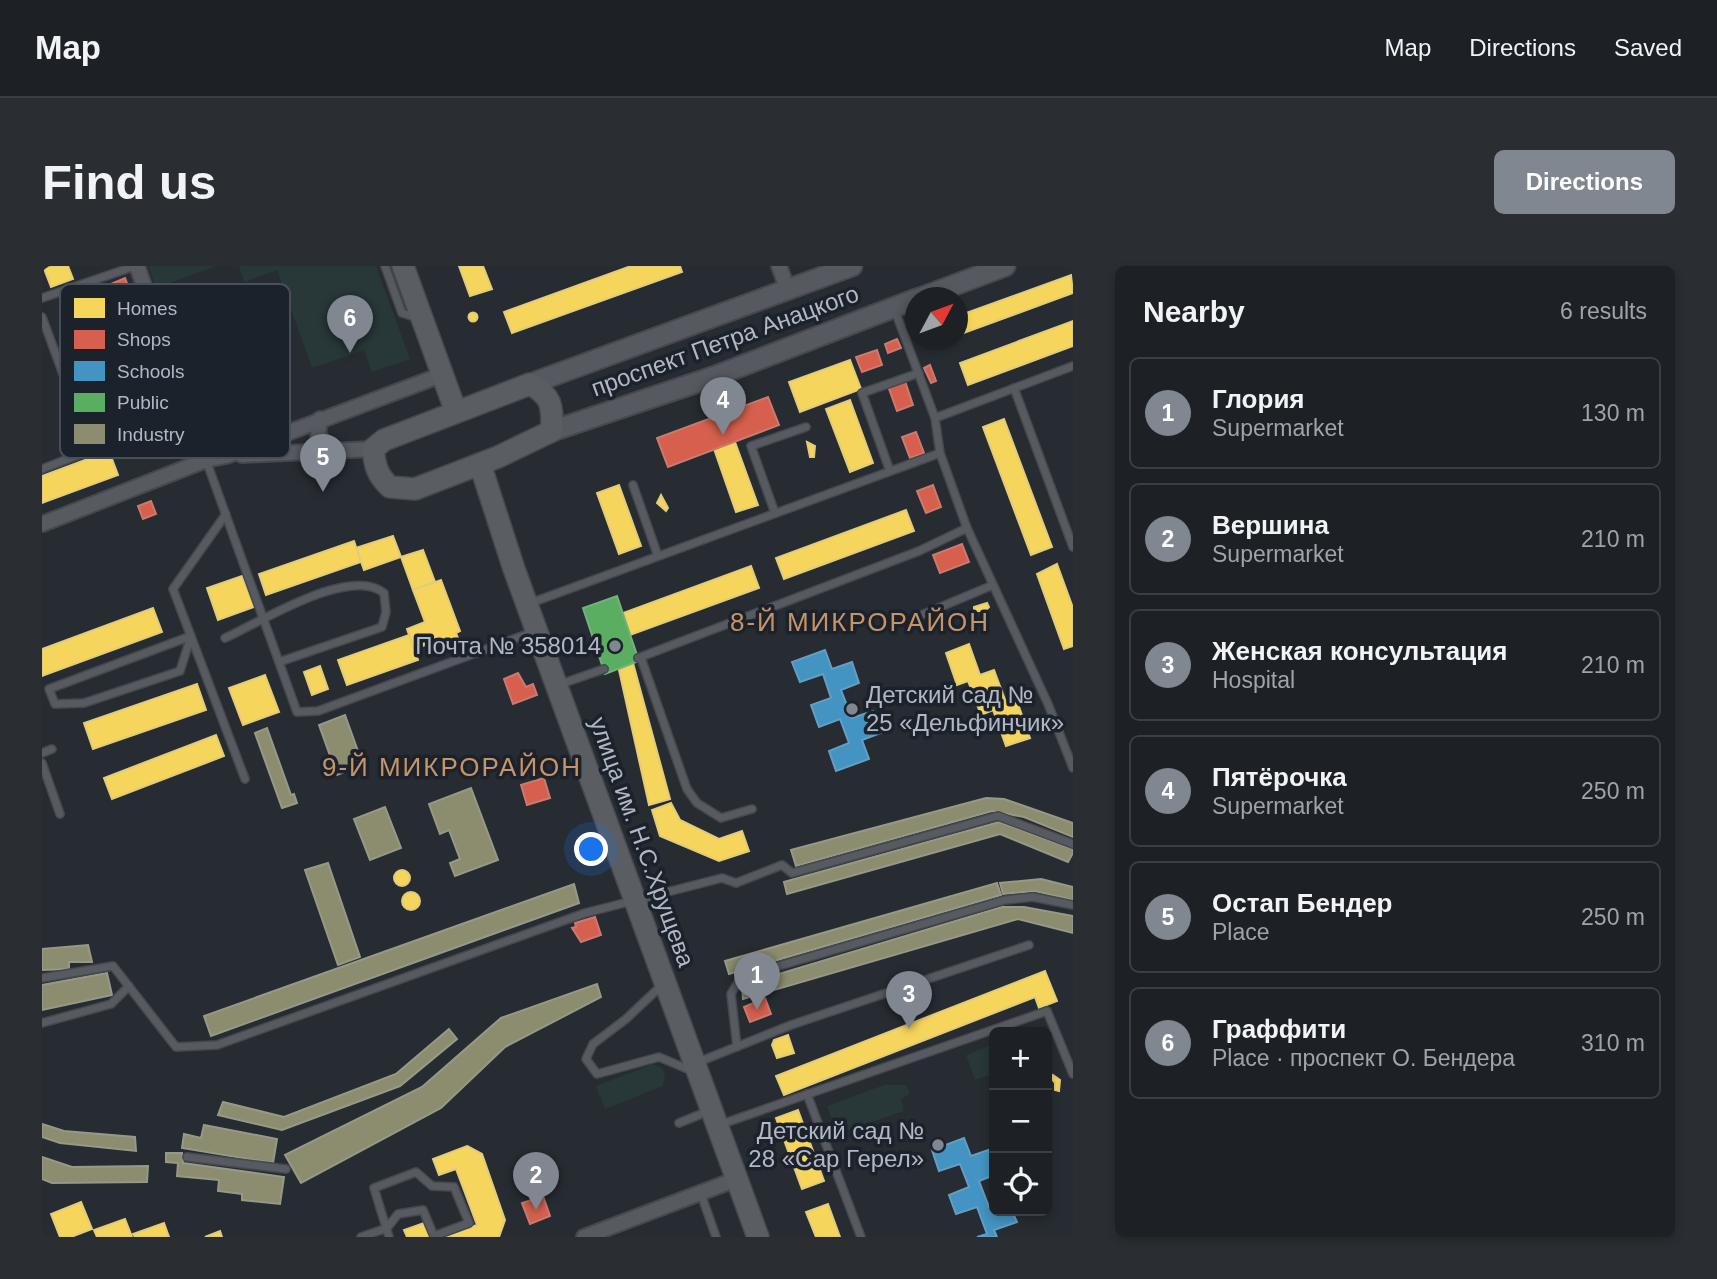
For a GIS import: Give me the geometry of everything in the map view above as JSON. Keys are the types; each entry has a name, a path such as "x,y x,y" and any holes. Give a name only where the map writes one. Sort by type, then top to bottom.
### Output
{"main road":[{"path":"402,266 456,412"},
{"name":"проспект Петра Анацкого","path":"852,266 406,430 373,449 375,468 390,487 415,489 552,432 713,377 905,303"},
{"name":"проспект Петра Анацкого","path":"948,287 1005,266"},
{"path":"530,384 545,393 552,407 552,432"},
{"name":"улица им. Н.С.Хрущева","path":"480,464 527,604 758,1237"}],"street":[{"path":"136,266 143,284"},
{"path":"779,266 788,290"},
{"path":"290,431 444,374"},
{"path":"320,419 318,435 330,449"},
{"path":"290,452 373,449"},
{"path":"42,524 216,458"},
{"path":"584,1237 737,1179"}],"lane":[{"path":"83,284 136,266"},
{"path":"385,266 402,313 424,320"},
{"path":"42,298 60,292"},
{"path":"894,307 935,418 940,453 967,528 1048,704 1073,768"},
{"path":"42,317 60,366"},
{"path":"935,418 1073,366"},
{"path":"890,471 862,393 919,373"},
{"path":"1014,388 1073,547"},
{"path":"775,513 751,446 806,427"},
{"path":"527,604 940,453"},
{"path":"42,469 70,458"},
{"path":"206,460 297,712 318,711 537,631"},
{"path":"633,485 658,556"},
{"path":"226,514 173,589 245,779"},
{"path":"752,809 721,818 696,803 687,789 639,658 723,623 919,551 967,528"},
{"path":"225,638 263,617 349,584 374,585 384,593 386,611 382,626 279,662"},
{"path":"919,616 993,585"},
{"path":"191,636 180,671 84,703 55,704 49,689 191,636"},
{"path":"557,685 604,669"},
{"path":"42,753 52,749"},
{"path":"42,763 60,814"},
{"path":"42,978 113,966 176,1047 217,1045 585,913 722,878 736,883 782,865 792,873 998,816 1073,844"},
{"path":"737,1047 731,994 741,977 1005,900 1033,897 1073,905"},
{"path":"665,982 626,1019 593,1044 586,1059 597,1074 659,1056 697,1069 737,1047 791,1025 1029,945"},
{"path":"42,1023 111,1004 129,986"},
{"path":"679,1123 715,1117 807,1094 1047,1011 1073,1074"},
{"path":"807,1094 861,1237"},
{"path":"187,1157 286,1169"},
{"path":"361,1237 387,1228 398,1214 423,1210 433,1236 470,1223 454,1187 432,1186 416,1172 374,1188 387,1228 389,1237"},
{"path":"701,1194 716,1237"}],"shaded area":[{"path":"148,266 216,266 167,284 155,284"},
{"path":"239,266 376,266 410,359 372,372 364,350 312,368 290,306 290,284 282,284 277,270 244,282"},
{"path":"989,1046 989,1075 975,1080 966,1055"},
{"path":"653,1064 662,1068 665,1074 663,1086 605,1109 596,1086"},
{"path":"884,1085 906,1085 910,1094 901,1099 904,1111 837,1134 827,1106"}],"building: Homes":[{"path":"43,266 68,266 73,279 51,287"},
{"path":"459,266 483,266 492,289 470,296"},
{"path":"631,266 680,266 682,272 512,333 504,312"},
{"path":"1071,275 1073,293 968,331 968,312"},
{"path":"473,312 478,317 473,322 468,317"},
{"path":"1073,321 1073,346 968,385 960,363"},
{"path":"850,360 861,389 800,412 789,382"},
{"path":"850,400 873,463 850,472 826,409"},
{"path":"1004,419 1052,547 1031,555 983,427"},
{"path":"735,442 758,505 736,512 714,449"},
{"path":"807,442 815,446 814,457 810,457"},
{"path":"90,458 112,458 118,475 42,503 42,476"},
{"path":"619,485 641,546 619,554 597,493"},
{"path":"661,495 668,508 666,511 657,503"},
{"path":"906,510 914,531 784,579 776,558"},
{"path":"393,536 401,557 364,570 356,548"},
{"path":"354,541 361,562 266,595 259,574"},
{"path":"423,550 435,582 413,590 401,557"},
{"path":"1057,564 1073,608 1073,646 1064,649 1037,574"},
{"path":"751,566 759,588 630,635 623,613"},
{"path":"242,576 254,607 218,620 207,588"},
{"path":"441,580 460,631 456,633 458,638 443,643 442,639 414,649 407,629 425,622 413,590"},
{"path":"987,603 989,607 985,611 974,611 974,607"},
{"path":"153,608 162,632 42,676 42,649"},
{"path":"409,635 418,660 347,685 338,660"},
{"path":"969,644 980,675 994,670 1007,705 1017,701 1030,738 1006,746 993,710 981,715 968,681 957,685 946,653"},
{"path":"633,663 670,799 649,805 619,670"},
{"path":"320,666 328,689 312,695 304,672"},
{"path":"265,675 279,712 243,725 229,688"},
{"path":"197,684 206,710 93,749 84,723"},
{"path":"216,735 224,756 112,799 104,778"},
{"path":"671,803 680,820 719,839 742,831 749,851 719,861 660,836 652,810"},
{"path":"399,870 405,870 410,878 408,884 399,886 394,881 394,875"},
{"path":"411,892 419,897 420,901 415,909 411,910 403,905 402,901 407,893"},
{"path":"1045,971 1057,1001 1039,1008 1035,997 784,1095 776,1076"},
{"path":"788,1035 794,1053 777,1058 772,1045 774,1040"},
{"path":"1052,1076 1060,1080 1059,1091 1055,1090"},
{"path":"798,1110 824,1181 802,1189 776,1118"},
{"path":"467,1146 482,1154 505,1220 499,1237 444,1237 477,1225 456,1169 439,1175 433,1159"},
{"path":"81,1202 92,1229 71,1237 60,1237 51,1214"},
{"path":"828,1204 840,1237 816,1237 806,1212"},
{"path":"125,1219 132,1237 97,1237 94,1230"},
{"path":"164,1223 169,1237 135,1237 133,1234"},
{"path":"424,1223 429,1237 407,1237 404,1230"},
{"path":"220,1231 222,1237 205,1237"}],"building: Shops":[{"path":"125,278 127,284 111,284"},
{"path":"897,339 901,348 888,353 885,344"},
{"path":"877,350 882,365 862,372 856,357"},
{"path":"930,365 936,381 931,383 924,368"},
{"path":"905,381 913,405 897,411 888,386"},
{"path":"768,397 779,425 668,467 657,438"},
{"path":"916,432 924,453 910,458 902,437"},
{"path":"933,485 941,507 926,513 917,491"},
{"path":"151,501 156,514 143,519 138,506"},
{"path":"962,544 969,562 940,573 933,555"},
{"path":"518,673 526,687 533,684 537,695 513,704 504,679"},
{"path":"544,778 550,798 527,805 521,785"},
{"path":"595,917 601,935 581,942 572,928 576,927 575,923"},
{"path":"765,998 771,1014 750,1022 744,1007"},
{"path":"543,1196 550,1216 530,1224 522,1203"}],"building: Schools":[{"path":"825,650 832,669 852,662 859,683 841,690 852,718 873,711 881,733 862,740 869,759 836,771 829,751 849,743 840,719 819,727 811,705 831,698 823,674 800,682 792,662"},
{"path":"964,1138 971,1156 989,1150 989,1177 979,1181 989,1207 989,1216 1014,1216 1017,1222 994,1230 997,1237 977,1237 987,1234 977,1207 956,1214 949,1195 969,1187 960,1164 939,1171 932,1150"}],"building: Public":[{"name":"Почта № 358014","path":"617,596 639,661 605,674 583,608"}],"building: Industry":[{"path":"345,715 363,765 337,775 319,725"},
{"path":"267,728 291,795 294,794 297,803 282,808 255,733"},
{"path":"471,788 498,860 455,876 450,863 460,859 449,830 440,834 429,804"},
{"path":"986,798 1004,799 1073,823 1073,837 1024,817 992,811 796,866 791,850"},
{"path":"385,807 401,848 370,860 354,819"},
{"path":"999,822 1073,849 1073,853 1068,862 1000,834 787,894 784,882"},
{"path":"328,863 360,957 338,965 305,870"},
{"path":"1041,879 1073,887 1073,900 1035,891 1003,894 1000,883"},
{"path":"997,883 1001,895 729,974 725,961"},
{"path":"574,884 579,903 211,1036 204,1016"},
{"path":"1002,907 1024,907 1073,916 1073,933 1018,919 743,999 742,985"},
{"path":"88,945 92,962 69,962 69,969 42,970 42,949"},
{"path":"107,973 112,995 42,1010 42,985"},
{"path":"597,984 601,997 505,1047 441,1108 301,1183 285,1155 422,1087 501,1018"},
{"path":"449,1029 457,1039 400,1086 282,1130 218,1115 223,1102 284,1117 396,1074"},
{"path":"42,1124 64,1131 135,1137 136,1151 60,1143 42,1137"},
{"path":"204,1125 277,1139 273,1163 182,1148 184,1134 201,1138"},
{"path":"166,1153 182,1153 183,1163 284,1177 280,1204 242,1200 242,1194 218,1191 219,1180 177,1176 178,1163 166,1162"},
{"path":"42,1157 72,1167 148,1166 147,1182 52,1183 42,1179"}],"place":[{"name":"Граффити","path":"350,353"},
{"name":"Пятёрочка","path":"723,435"},
{"name":"Остап Бендер","path":"323,492"},
{"name":"Почта № 358014","path":"615,646"},
{"name":"Детский сад № 25 «Дельфинчик»","path":"852,709"},
{"name":"Глория","path":"757,1010"},
{"name":"Женская консультация","path":"909,1029"},
{"name":"Детский сад № 28 «Сар Герел»","path":"938,1145"},
{"name":"Вершина","path":"536,1210"}],"district":[{"name":"8-Й МИКРОРАЙОН","path":"860,622"},
{"name":"9-Й МИКРОРАЙОН","path":"452,767"}]}
